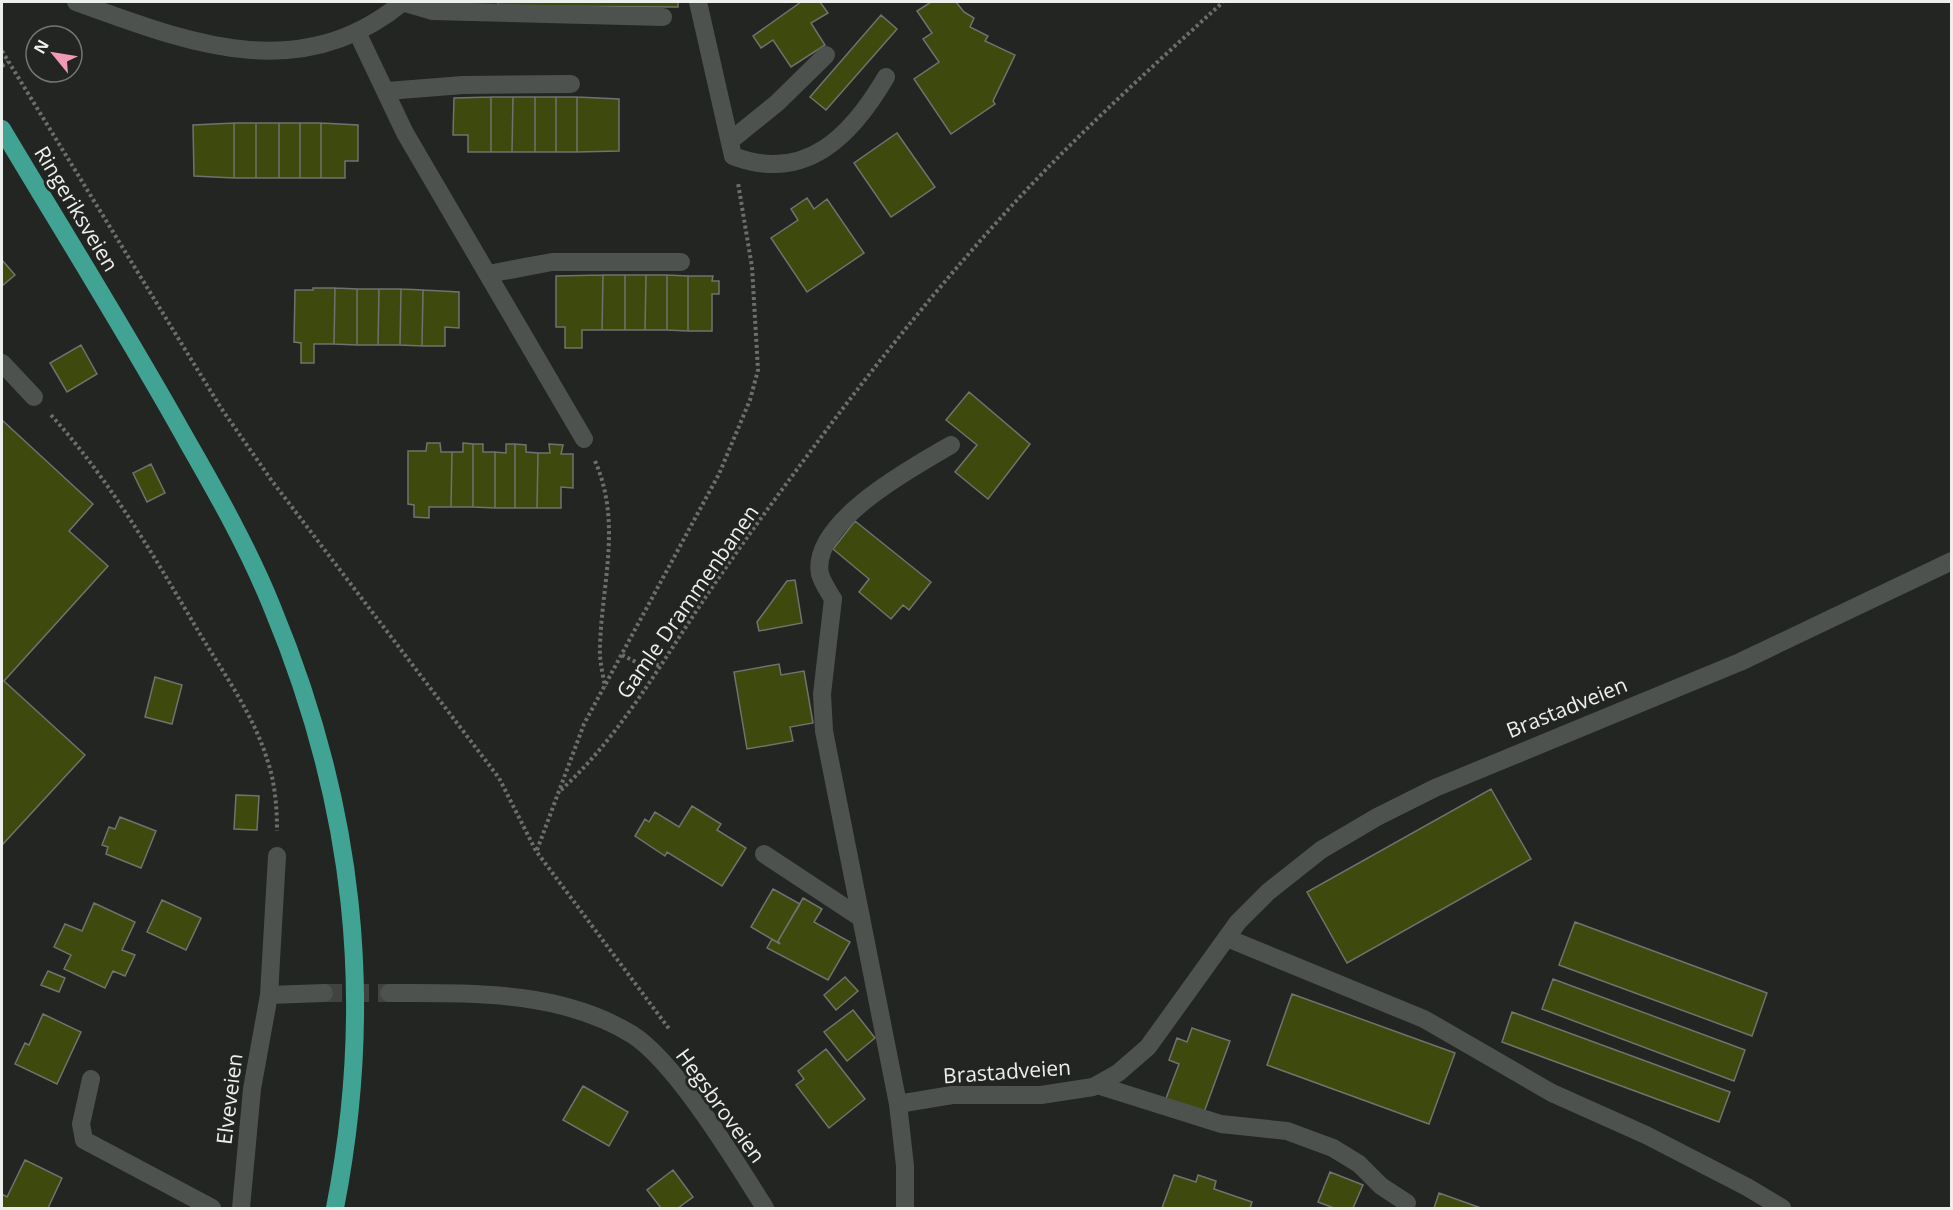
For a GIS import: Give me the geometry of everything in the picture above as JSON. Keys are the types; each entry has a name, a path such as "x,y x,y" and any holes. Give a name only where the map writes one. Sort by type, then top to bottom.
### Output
{"main road":[{"name":"Ringeriksveien","path":"2,129 163,397 246,550 292,658 328,771 340,826 350,897 356,1010 348,1130 335,1209"}],"street":[{"path":"76,2 150,28 230,49 262,51 298,48 357,32 402,2 433,11 663,17"},
{"path":"698,2 732,148 755,165 771,165 807,157 842,138 866,111 886,77"},
{"path":"357,32 405,133 584,439"},
{"path":"732,148 826,55"},
{"path":"387,91 474,85 570,84"},
{"path":"488,274 552,262 681,262"},
{"path":"2,363 34,397"},
{"path":"905,1209 905,1166 898,1104 824,730 822,694 833,599 820,573 824,548 839,526 889,481 951,446"},
{"name":"Brastadveien","path":"898,1104 952,1095 1068,1093 1097,1085 1118,1073 1148,1047 1238,922 1268,892 1322,850 1377,817 1496,760 1740,662 1952,561"},
{"path":"764,854 861,918"},
{"name":"Elveveien","path":"241,1209 252,1089 269,995 277,856"},
{"path":"1227,938 1424,1019 1552,1093 1646,1135 1747,1187 1782,1209"},
{"path":"269,995 324,993"},
{"name":"Hegsbroveien","path":"389,993 453,993 540,1000 582,1011 634,1036 673,1076 700,1110 765,1209"},
{"path":"91,1079 81,1124 84,1140 212,1209"},
{"path":"1097,1085 1221,1124 1239,1127 1257,1126 1304,1136 1333,1148 1359,1164 1381,1186 1407,1203"}],"path":[{"name":"Gamle Drammenbanen","path":"561,790 586,767 624,719 868,374 1018,199 1112,104 1223,2"},
{"path":"2,51 221,408 272,481 499,778 536,851 675,1037"},
{"path":"2,66 8,62"},
{"path":"536,851 561,790 568,761 584,724 739,431 758,370 752,267 732,148"},
{"path":"34,397 77,444 152,553 244,706 267,759 273,786 277,856"},
{"path":"584,439 606,492 610,522 609,571 600,649 605,688"},
{"path":"622,656 640,664 661,665"}],"building":[{"path":"498,2 678,2 678,7 498,6"},
{"path":"801,2 820,2 828,13 811,23 825,45 791,67 773,40 761,48 753,36"},
{"path":"931,2 956,2 964,12 974,18 970,27 988,36 985,41 1015,55 993,101 995,104 951,134 914,79 939,62 923,39 932,33 917,11"},
{"path":"881,15 897,29 826,110 810,97"},
{"path":"491,97 491,152 468,152 468,135 453,135 454,98"},
{"path":"491,97 513,97 512,152 491,152"},
{"path":"513,97 535,97 535,152 512,152"},
{"path":"535,97 556,97 556,152 535,152"},
{"path":"556,97 577,97 577,152 556,152"},
{"path":"577,97 619,99 619,151 577,152"},
{"path":"234,123 234,178 194,176 193,125"},
{"path":"234,123 256,123 256,178 234,178"},
{"path":"256,123 279,123 279,178 256,178"},
{"path":"279,123 300,123 300,178 279,178"},
{"path":"300,123 321,123 321,178 300,178"},
{"path":"321,123 358,125 358,161 345,161 345,178 321,178"},
{"path":"897,133 935,187 891,217 854,163"},
{"path":"807,198 814,209 827,199 864,253 807,292 771,238 798,220 791,209"},
{"path":"2,260 15,275 2,286"},
{"path":"603,275 602,330 582,330 582,348 565,348 565,327 556,327 556,276"},
{"path":"603,275 625,275 625,330 602,330"},
{"path":"625,275 646,275 645,330 625,330"},
{"path":"646,275 667,275 667,330 645,330"},
{"path":"667,275 688,276 688,331 667,330"},
{"path":"688,276 713,276 712,281 719,281 719,294 712,294 712,331 688,331"},
{"path":"313,288 335,288 334,344 314,344 314,363 301,363 301,343 294,342 295,290 313,290"},
{"path":"335,288 357,289 357,345 334,344"},
{"path":"357,289 379,289 378,345 357,345"},
{"path":"379,289 401,289 400,345 378,345"},
{"path":"401,289 423,290 422,346 400,345"},
{"path":"423,290 459,292 459,328 445,327 445,346 422,346"},
{"path":"81,345 97,374 67,392 50,363"},
{"path":"969,392 1030,444 988,499 955,472 977,445 946,420"},
{"path":"2,420 93,504 69,531 108,566 4,681 85,755 2,845"},
{"path":"427,443 440,443 441,452 452,452 451,507 429,507 429,518 414,517 414,505 408,504 408,451 426,451"},
{"path":"463,443 473,444 473,507 451,507 452,452 463,452"},
{"path":"473,444 483,444 483,452 495,452 495,508 473,507"},
{"path":"506,444 515,444 515,508 495,508 495,452 506,453"},
{"path":"515,444 526,445 526,452 538,453 537,508 515,508"},
{"path":"549,444 563,445 561,454 573,454 573,488 561,487 561,508 537,508 538,453 550,453"},
{"path":"151,464 165,493 147,502 133,473"},
{"path":"855,521 931,582 909,610 903,605 891,619 859,592 869,579 833,549"},
{"path":"795,580 802,623 759,631 757,622 787,581"},
{"path":"779,664 781,675 804,671 813,723 790,727 793,741 747,749 734,672"},
{"path":"155,677 182,685 172,724 145,717"},
{"path":"1491,789 1531,859 1347,963 1307,892"},
{"path":"236,795 259,796 257,830 234,829"},
{"path":"692,806 721,824 717,830 746,848 722,886 667,852 665,856 635,836 645,819 649,822 655,812 679,827"},
{"path":"120,817 156,831 141,868 106,854 108,847 102,845 109,827 115,829"},
{"path":"773,889 800,904 778,941 780,944 751,927"},
{"path":"803,898 822,909 814,922 850,942 828,980 767,948 772,939 780,944 778,941"},
{"path":"162,900 201,918 186,950 147,932"},
{"path":"94,903 135,922 122,950 135,955 125,976 113,971 105,988 64,969 71,955 54,947 65,924 82,931"},
{"path":"1575,922 1767,993 1752,1036 1559,965"},
{"path":"48,971 65,978 59,992 41,985"},
{"path":"845,977 858,991 836,1010 824,995"},
{"path":"1553,979 1745,1050 1734,1081 1542,1009"},
{"path":"1292,994 1455,1053 1429,1124 1267,1065"},
{"path":"853,1010 875,1038 847,1061 824,1032"},
{"path":"1512,1012 1730,1092 1719,1122 1502,1042"},
{"path":"43,1014 81,1032 57,1084 15,1064 25,1043 29,1045"},
{"path":"1192,1028 1230,1041 1203,1115 1165,1101 1179,1064 1169,1060 1177,1038 1187,1042"},
{"path":"826,1049 865,1099 829,1128 796,1085 804,1079 798,1071"},
{"path":"583,1086 628,1112 609,1146 563,1120"},
{"path":"25,1160 62,1178 48,1208 2,1208 2,1194 7,1197"},
{"path":"673,1170 693,1197 678,1208 661,1208 647,1190"},
{"path":"1330,1172 1363,1185 1353,1208 1334,1208 1318,1202"},
{"path":"1174,1175 1196,1182 1198,1175 1216,1181 1214,1189 1252,1202 1250,1208 1162,1208"},
{"path":"1439,1193 1481,1208 1434,1208"}],"tunnel":[{"path":"324,993 389,993"}]}
